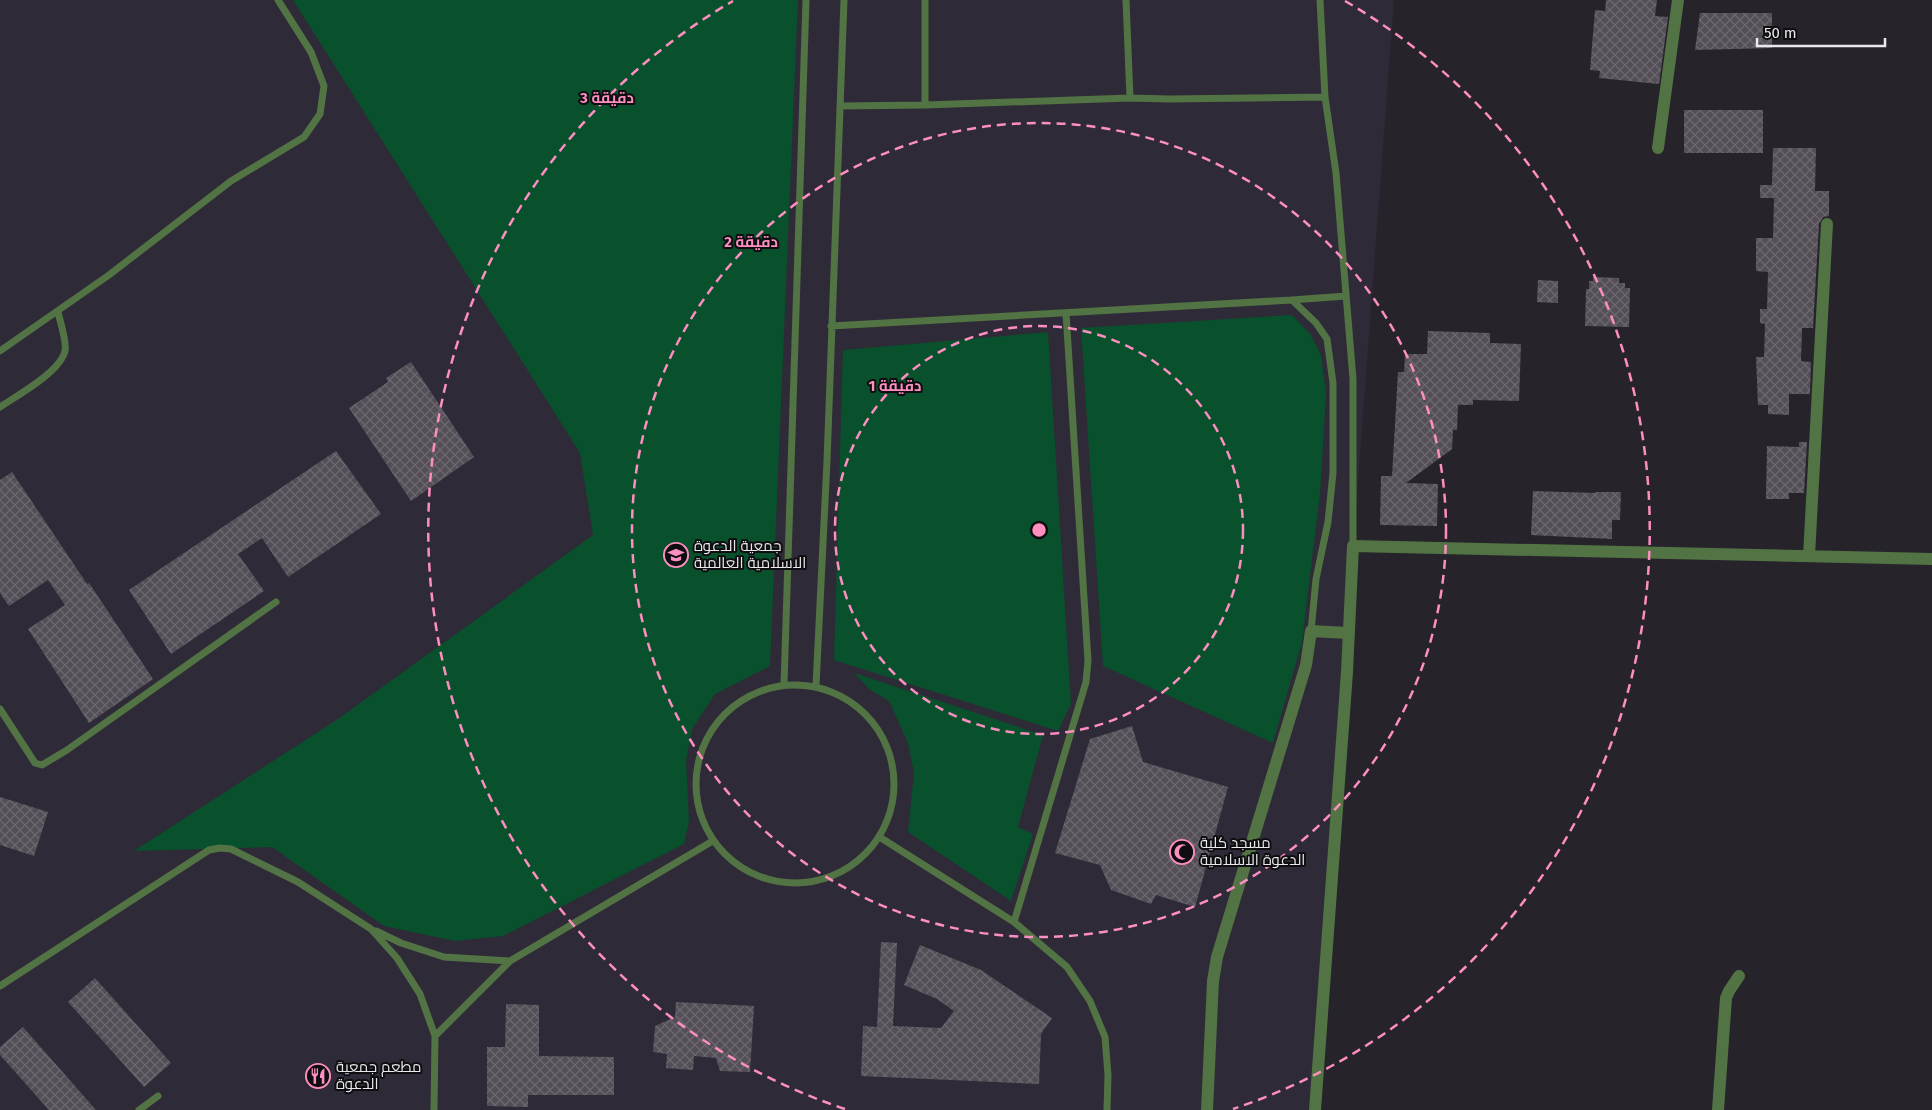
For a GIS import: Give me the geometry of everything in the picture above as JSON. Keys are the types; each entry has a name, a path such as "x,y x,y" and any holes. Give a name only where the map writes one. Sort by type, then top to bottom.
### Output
{"street":[{"path":"1658,148 1678,0"},
{"path":"1809,556 1827,224"},
{"path":"1315,1110 1346,692 1353,546 1932,559"},
{"path":"1207,1110 1213,982 1217,956 1306,665 1311,632 1348,632"},
{"path":"1718,1110 1726,998 1732,984 1739,976"}],"lane":[{"path":"0,351 109,275 231,181 304,137 320,114 324,86 311,52 278,0"},
{"path":"784,684 806,0"},
{"path":"816,686 827,471 844,0"},
{"path":"925,0 925,105"},
{"path":"1126,0 1130,98"},
{"path":"1320,0 1325,96 1336,174 1353,379 1353,546"},
{"path":"840,106 1130,98 1325,96"},
{"path":"831,326 1346,296"},
{"path":"1292,300 1308,314 1327,339 1333,383 1333,473 1328,522 1315,586 1311,632"},
{"path":"0,407 50,372 61,361 66,349 58,312"},
{"path":"1014,922 1086,682 1088,660 1066,313"},
{"path":"0,709 35,763 42,765 75,744 276,602"},
{"path":"784,684 816,686 860,707 888,745 896,793 881,838 845,872 797,886 749,874 711,842 694,793 703,742 736,702 784,684"},
{"path":"881,838 1014,922 1067,966 1090,1001 1105,1037 1108,1075 1107,1110"},
{"path":"434,1036 510,961 711,842"},
{"path":"0,986 209,850 220,848 231,849 298,882 371,929 401,943 444,957 510,961"},
{"path":"371,929 397,958 420,994 434,1036 434,1110"},
{"path":"138,1110 158,1096"}],"shaded area":[{"name":"جمعية الدعوة الاسلامية العالمية","path":"0,0 1394,0 1311,1110 0,1110"}],"green space":[{"path":"293,0 798,0 770,666 715,694 692,729 686,760 689,821 684,844 503,936 455,941 384,926 272,847 134,851 338,719 593,535 580,453"},
{"path":"1292,315 1311,335 1321,356 1326,393 1320,493 1302,642 1273,743 1103,666 1081,328"},
{"path":"1048,332 1071,704 1058,731 834,660 843,350"},
{"path":"854,673 1043,735 1018,827 1033,834 1011,901 908,832 914,773 908,743 889,701 869,689"}],"building":[{"path":"1606,0 1657,0 1655,16 1668,17 1659,84 1599,78 1600,71 1590,70 1595,10 1605,11"},
{"path":"1700,13 1772,13 1772,48 1695,50"},
{"path":"1684,110 1763,110 1763,153 1684,153"},
{"path":"1773,148 1816,148 1815,191 1829,191 1829,216 1823,217 1819,224 1813,328 1802,328 1801,361 1811,362 1810,394 1789,394 1789,415 1768,414 1768,405 1758,405 1756,357 1764,357 1765,324 1760,323 1760,309 1767,309 1768,272 1756,271 1756,238 1773,238 1774,198 1760,198 1760,185 1772,185"},
{"path":"1593,277 1619,278 1619,283 1625,283 1625,288 1630,288 1629,327 1585,326 1586,289 1589,289 1589,281 1593,281"},
{"path":"1538,280 1558,281 1558,303 1537,302"},
{"path":"1428,331 1490,333 1490,343 1521,344 1519,401 1473,400 1473,405 1458,405 1457,430 1453,430 1452,449 1406,483 1438,484 1437,526 1380,525 1381,476 1392,476 1398,372 1404,372 1405,354 1427,354"},
{"path":"411,362 474,457 411,501 349,408 388,382 386,378"},
{"path":"1799,442 1807,442 1804,493 1789,493 1789,499 1766,499 1767,446 1799,447"},
{"path":"336,451 381,514 288,577 262,538 238,554 264,591 171,654 129,590"},
{"path":"12,472 153,679 89,723 28,629 65,605 48,580 9,606 0,593 0,480"},
{"path":"1533,491 1621,492 1620,520 1612,520 1612,539 1531,535"},
{"path":"1132,726 1143,762 1228,787 1195,907 1156,895 1151,904 1111,890 1100,865 1055,853 1090,739"},
{"path":"0,797 48,812 34,856 0,845"},
{"path":"881,942 897,943 893,1026 941,1028 954,1011 937,999 904,985 920,945 981,970 1052,1018 1041,1034 1039,1084 861,1076 863,1026 877,1027"},
{"path":"95,978 171,1063 144,1087 68,1002"},
{"path":"676,1002 754,1006 750,1072 720,1071 716,1058 694,1056 693,1070 666,1068 667,1054 653,1052 655,1026 675,1017"},
{"path":"506,1004 539,1005 539,1056 614,1057 614,1095 528,1095 528,1107 487,1106 487,1047 505,1047"},
{"path":"23,1027 96,1110 49,1110 0,1055 0,1047"}],"place":[{"name":"جمعية الدعوة الاسلامية العالمية","path":"676,555"},
{"name":"مسجد كلية الدعوة الاسلامية","path":"1182,852"},
{"name":"مطعم جمعية الدعوة","path":"318,1076"}]}
